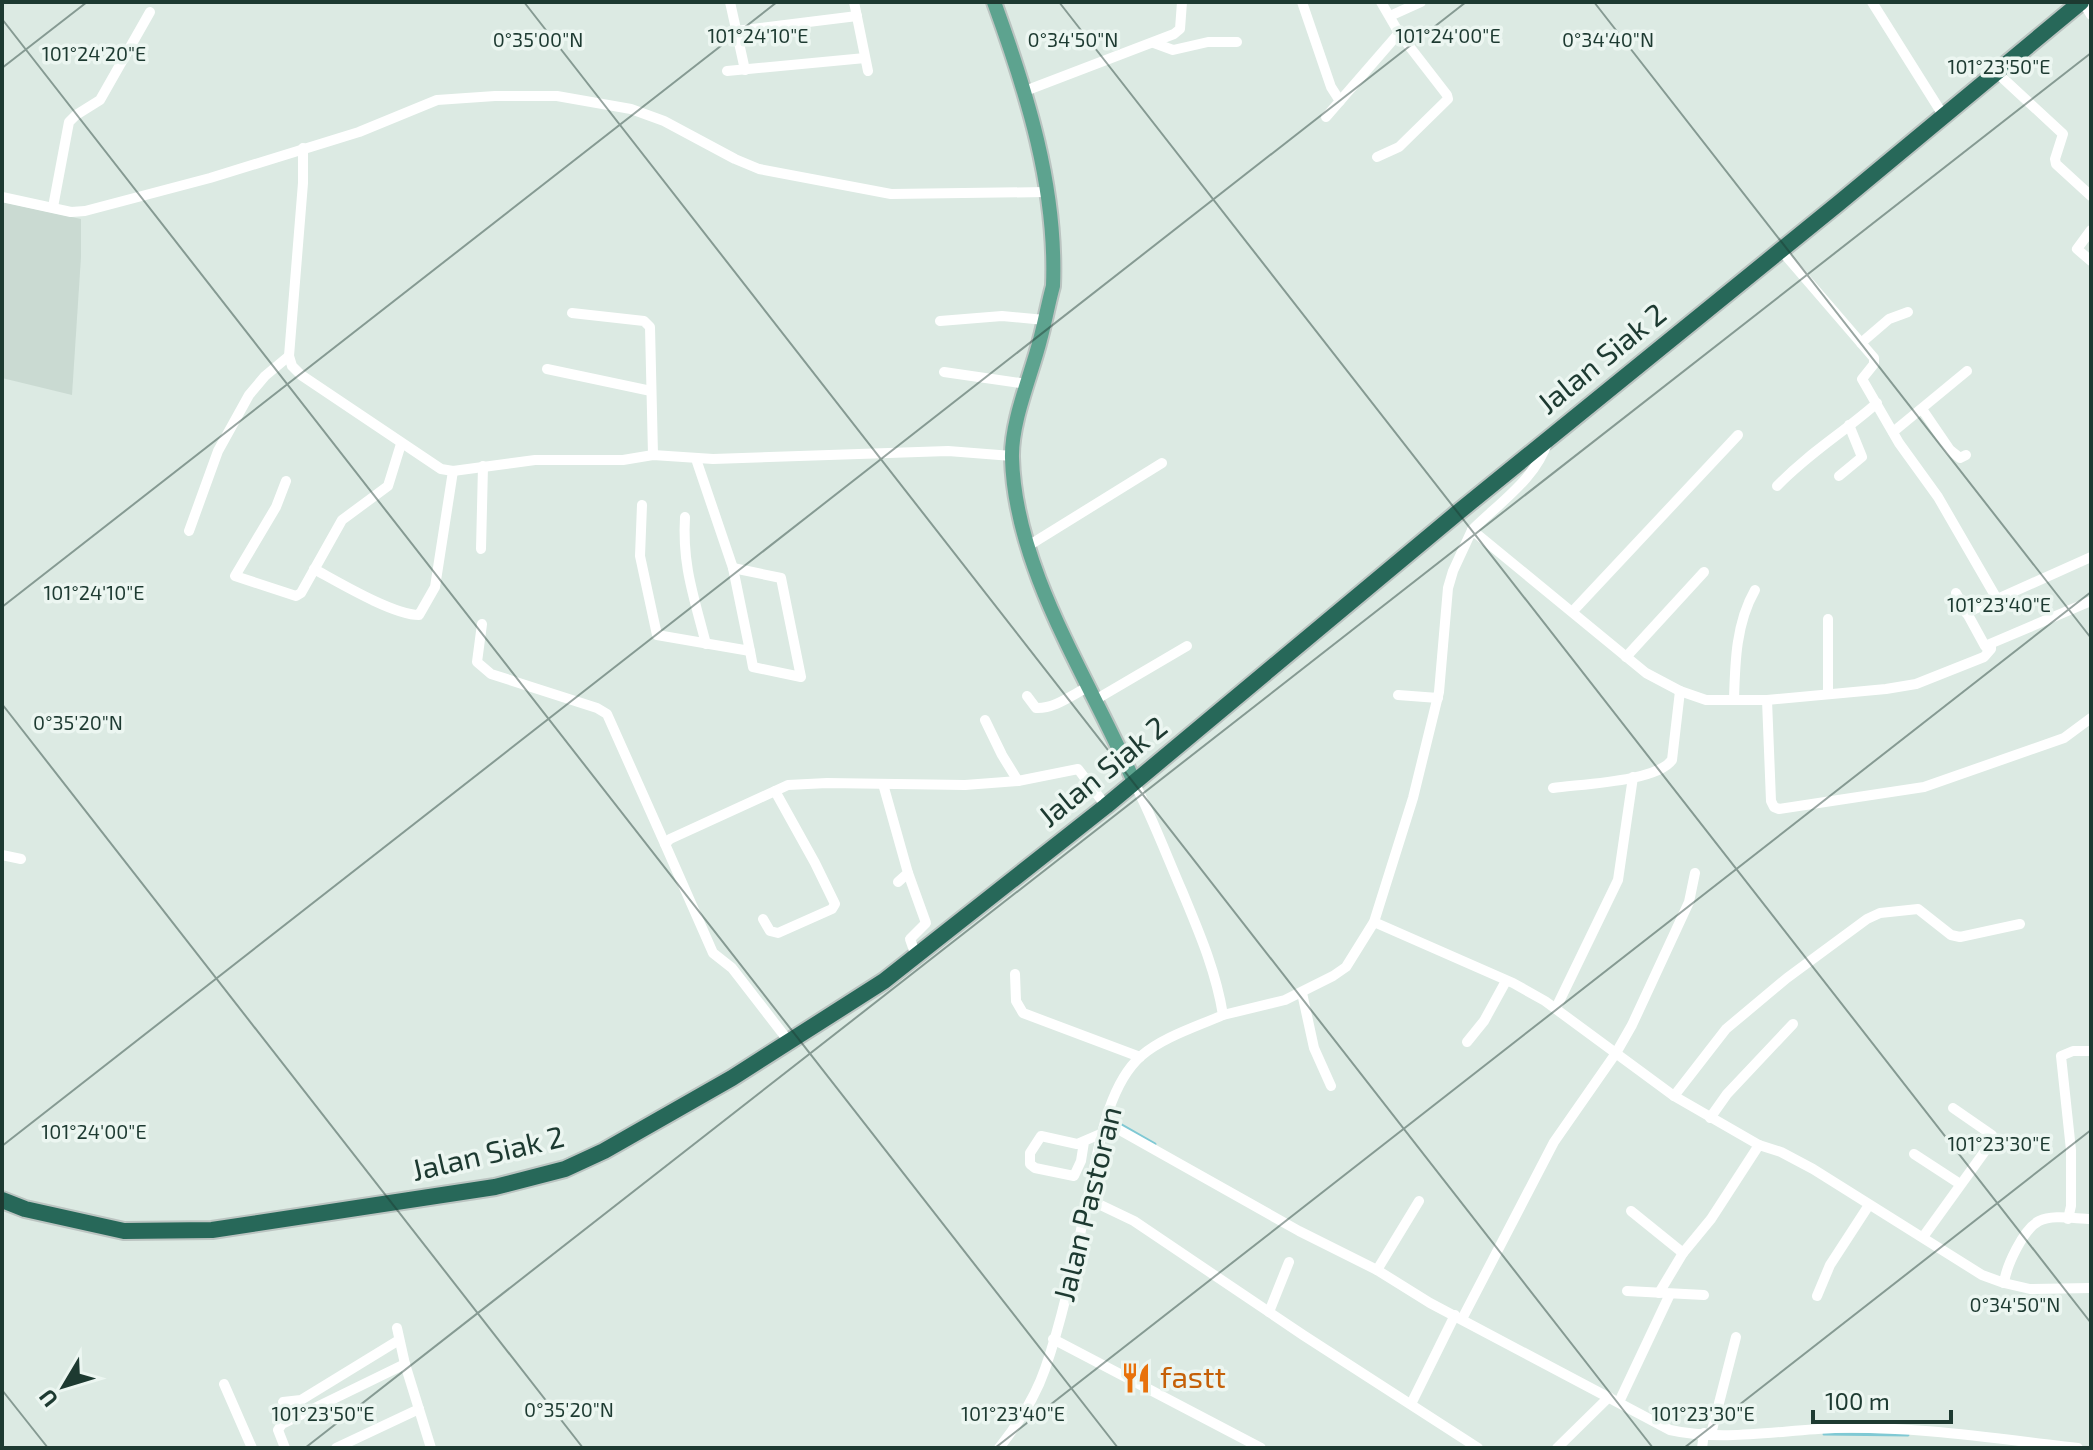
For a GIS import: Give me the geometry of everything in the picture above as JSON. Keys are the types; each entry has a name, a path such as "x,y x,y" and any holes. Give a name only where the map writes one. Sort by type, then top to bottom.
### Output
{"highway":[{"name":"Jalan Siak 2","path":"2,1200 25,1209 124,1231 212,1230 495,1187 565,1169 604,1151 790,1043 884,981 1106,806 1548,438 2082,2"}],"main road":[{"path":"994,2 1025,91 1039,144 1047,192 1053,269 1053,286 1012,456 1019,510 1028,546 1050,603 1134,782"}],"street":[{"path":"730,2 745,70"},
{"path":"854,2 868,71"},
{"path":"1025,91 1178,32 1182,2"},
{"path":"1302,2 1331,87 1340,101"},
{"path":"1377,157 1399,147 1448,99 1399,33 1381,2"},
{"path":"1390,16 1421,2"},
{"path":"1872,2 1943,115"},
{"path":"2082,2 2091,15"},
{"path":"53,207 69,122 100,100 150,12"},
{"path":"736,31 857,16"},
{"path":"1326,117 1399,33"},
{"path":"1154,43 1173,50 1208,42 1237,42"},
{"path":"727,71 865,58"},
{"path":"1995,71 2063,134 2056,164 2091,196"},
{"path":"2,197 71,212 85,211 210,178 359,132 437,100 495,96 557,96 631,109 759,169 891,194 1047,192"},
{"path":"303,148 289,356 292,366 441,469 453,471 576,458 623,460 653,455 696,459 948,451 1012,456"},
{"path":"2091,230 2077,249 2091,261"},
{"path":"1781,250 1875,361 1862,379 1864,386 1938,497 1997,599"},
{"path":"1861,343 1889,319 1908,312"},
{"path":"572,313 644,321 650,327 653,455"},
{"path":"940,321 1002,316 1045,320"},
{"path":"189,531 218,451 249,395 265,376 289,356"},
{"path":"547,369 651,391"},
{"path":"1893,432 1967,371"},
{"path":"944,372 1027,384"},
{"path":"1777,486 1798,464 1877,403"},
{"path":"1922,409 1950,450 1960,458 1966,455"},
{"path":"1839,476 1862,457 1849,425"},
{"path":"1573,611 1738,435"},
{"path":"1548,438 1544,454 1533,470 1472,530 1646,673 1680,691 1706,700 1767,700 1916,684 1984,657 1991,645"},
{"path":"286,481 276,507 235,576 296,596 301,593 342,520 388,486 401,444"},
{"path":"696,459 733,568 753,667 801,677 781,578 733,568"},
{"path":"1028,546 1162,463"},
{"path":"481,549 483,466"},
{"path":"314,569 366,597 419,615 435,587 453,471"},
{"path":"642,505 640,556 657,635 750,651"},
{"path":"685,517 683,547 686,566 706,644"},
{"name":"Jalan Pastoran","path":"999,1448 1030,1402 1044,1371 1106,1127 1121,1082 1140,1057 1168,1040 1223,1015 1302,993 1346,967 1374,922 1413,798 1438,698 1448,588 1472,530"},
{"path":"1966,613 2091,557"},
{"path":"1626,657 1704,572"},
{"path":"1734,700 1742,616 1755,590"},
{"path":"1956,593 1985,646 2091,601"},
{"path":"1828,619 1828,694"},
{"path":"482,624 477,662 483,669 607,714 713,953 732,968 790,1043"},
{"path":"1027,696 1036,708 1051,707 1091,694 1187,646"},
{"path":"1553,788 1633,777 1665,768 1672,760 1680,691"},
{"path":"1398,695 1438,698"},
{"path":"1767,700 1771,801 1779,809 1924,787 2064,738 2091,718"},
{"path":"985,720 1018,781"},
{"path":"665,844 674,836 788,785 965,785 1018,781 1078,769 1106,806"},
{"path":"1556,1008 1618,880 1633,777"},
{"path":"1134,782 1152,817 1206,949 1219,988 1223,1015"},
{"path":"883,784 908,873 926,923 910,939 916,956"},
{"path":"763,919 770,931 778,933 832,909 835,904 775,791"},
{"path":"2,855 21,859"},
{"path":"898,882 908,873"},
{"path":"1411,1404 1554,1142 1616,1053 1689,902 1695,873"},
{"path":"1674,1096 1726,1029 1777,986 1867,919 1880,913 1918,909 1951,935 1960,937 2020,924"},
{"path":"1374,922 1506,981 1556,1008 1674,1096 1759,1145 1781,1152 1813,1169 1982,1275 2030,1289 2091,1288"},
{"path":"1015,974 1016,1001 1023,1013 1140,1057"},
{"path":"1467,1042 1484,1021 1506,981"},
{"path":"1302,993 1314,1048 1331,1086"},
{"path":"1710,1118 1727,1094 1793,1024"},
{"path":"2068,1219 2071,1206 2071,1150 2060,1061 2064,1053 2091,1051"},
{"path":"1923,1237 1993,1140 1992,1135 1953,1108"},
{"path":"1084,1142 1081,1161 1074,1176 1035,1168 1030,1164 1030,1153 1041,1136 1077,1144 1106,1127 1670,1430 1708,1433 1873,1429 2078,1448"},
{"path":"1557,1448 1614,1399 1683,1253 1711,1219 1759,1145"},
{"path":"1914,1154 1960,1184"},
{"path":"1088,1199 1134,1221 1478,1448"},
{"path":"1377,1270 1419,1201"},
{"path":"1817,1296 1830,1265 1869,1205"},
{"path":"1631,1211 1683,1253"},
{"path":"2004,1283 2018,1246 2032,1226 2049,1219 2091,1219"},
{"path":"1269,1312 1289,1262"},
{"path":"1627,1291 1704,1295"},
{"path":"397,1328 431,1448"},
{"path":"1702,1448 1736,1337"},
{"path":"1053,1339 1261,1448"},
{"path":"283,1402 301,1400 399,1340"},
{"path":"285,1448 278,1430 282,1424 405,1364"},
{"path":"224,1384 252,1448"},
{"path":"336,1448 419,1409"}],"shaded area":[{"path":"2,202 81,219 72,395 2,378"}],"waterway":[{"path":"1113,1120 1155,1144"},
{"path":"1824,1434 1908,1435"}],"place":[{"name":"fastt","path":"1136,1378"}]}
